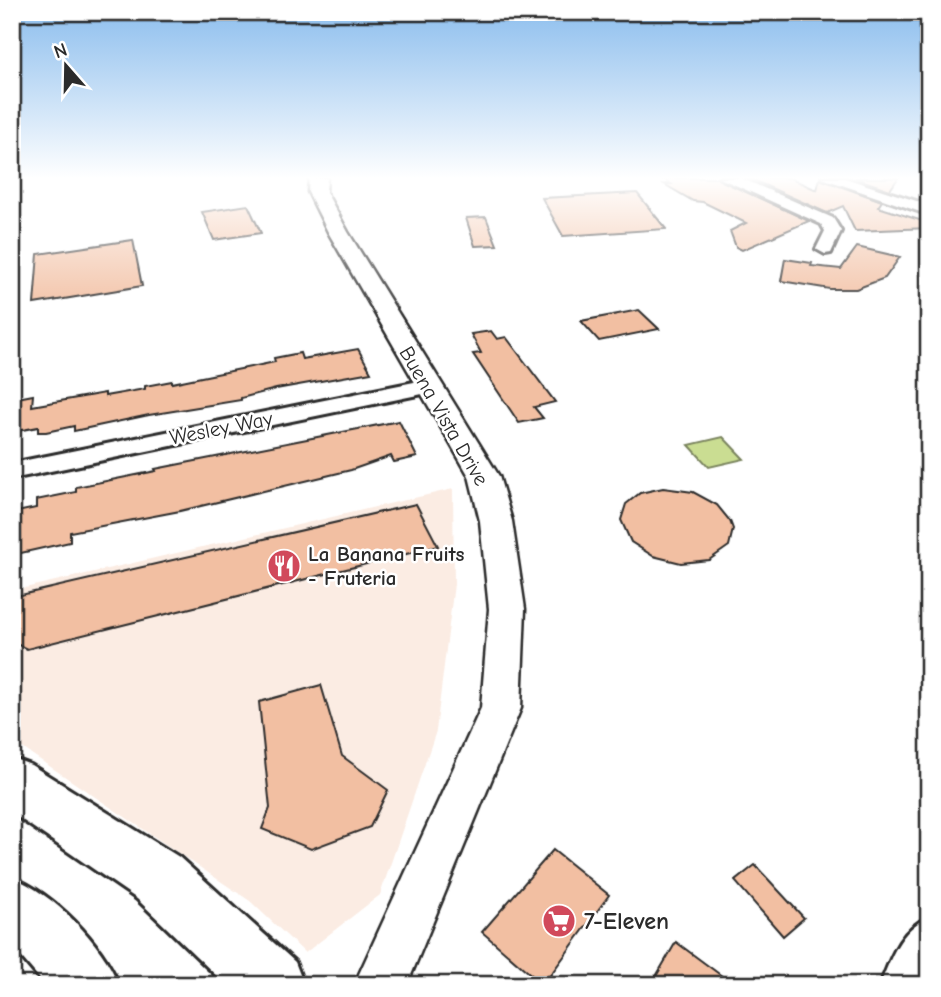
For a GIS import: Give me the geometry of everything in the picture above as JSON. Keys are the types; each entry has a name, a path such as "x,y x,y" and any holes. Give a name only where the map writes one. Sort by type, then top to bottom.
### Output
{"main road":[{"path":"12,782 158,878 272,985"},
{"path":"12,907 29,919 87,985"}],"street":[{"name":"Buena Vista Drive","path":"334,225 484,476 496,520 507,609 501,708 380,985"},
{"path":"825,249 833,231 829,225"},
{"name":"Wesley Way","path":"12,471 429,386"},
{"path":"902,985 912,961 929,938"}],"shaded area":[{"path":"453,489 454,584 436,731 380,895 305,953 250,901 12,741 12,591"}],"green space":[{"path":"723,437 744,459 709,467 689,445"}],"building":[{"path":"207,225 257,225 261,233 214,240"},
{"path":"468,225 489,225 497,245 475,246"},
{"path":"557,225 662,225 666,229 563,236"},
{"path":"743,225 801,225 742,250 736,247 730,231"},
{"path":"852,225 929,225 929,228 855,231"},
{"path":"133,240 142,286 34,304 38,254"},
{"path":"857,247 900,257 885,278 856,289 830,289 781,281 785,259 812,263 811,266 841,269"},
{"path":"639,310 659,329 599,341 581,321"},
{"path":"491,331 497,339 506,337 555,402 534,407 543,418 519,423 473,354 481,353 471,334"},
{"path":"358,349 371,372 276,389 241,400 74,431 74,426 46,432 38,432 38,427 12,432 12,399 33,395 32,406 105,393 105,396 275,362 274,358 300,353 302,359"},
{"path":"399,421 417,457 394,462 391,456 351,470 180,511 70,532 70,542 12,555 12,513 36,508 36,500 76,492 76,487 156,471 155,469"},
{"path":"663,488 693,492 717,505 733,529 729,546 709,560 681,563 653,556 631,542 621,520 626,504 640,493"},
{"path":"416,504 438,546 27,649 12,642 12,597"},
{"path":"321,685 342,756 388,790 370,827 311,849 262,829 270,808 259,702"},
{"path":"553,850 609,895 543,985 482,932"},
{"path":"755,865 804,918 783,936 735,881"},
{"path":"676,942 734,985 651,985"}],"place":[{"name":"La Banana Fruits - Fruteria","path":"284,566"},
{"name":"7-Eleven","path":"559,921"}]}
